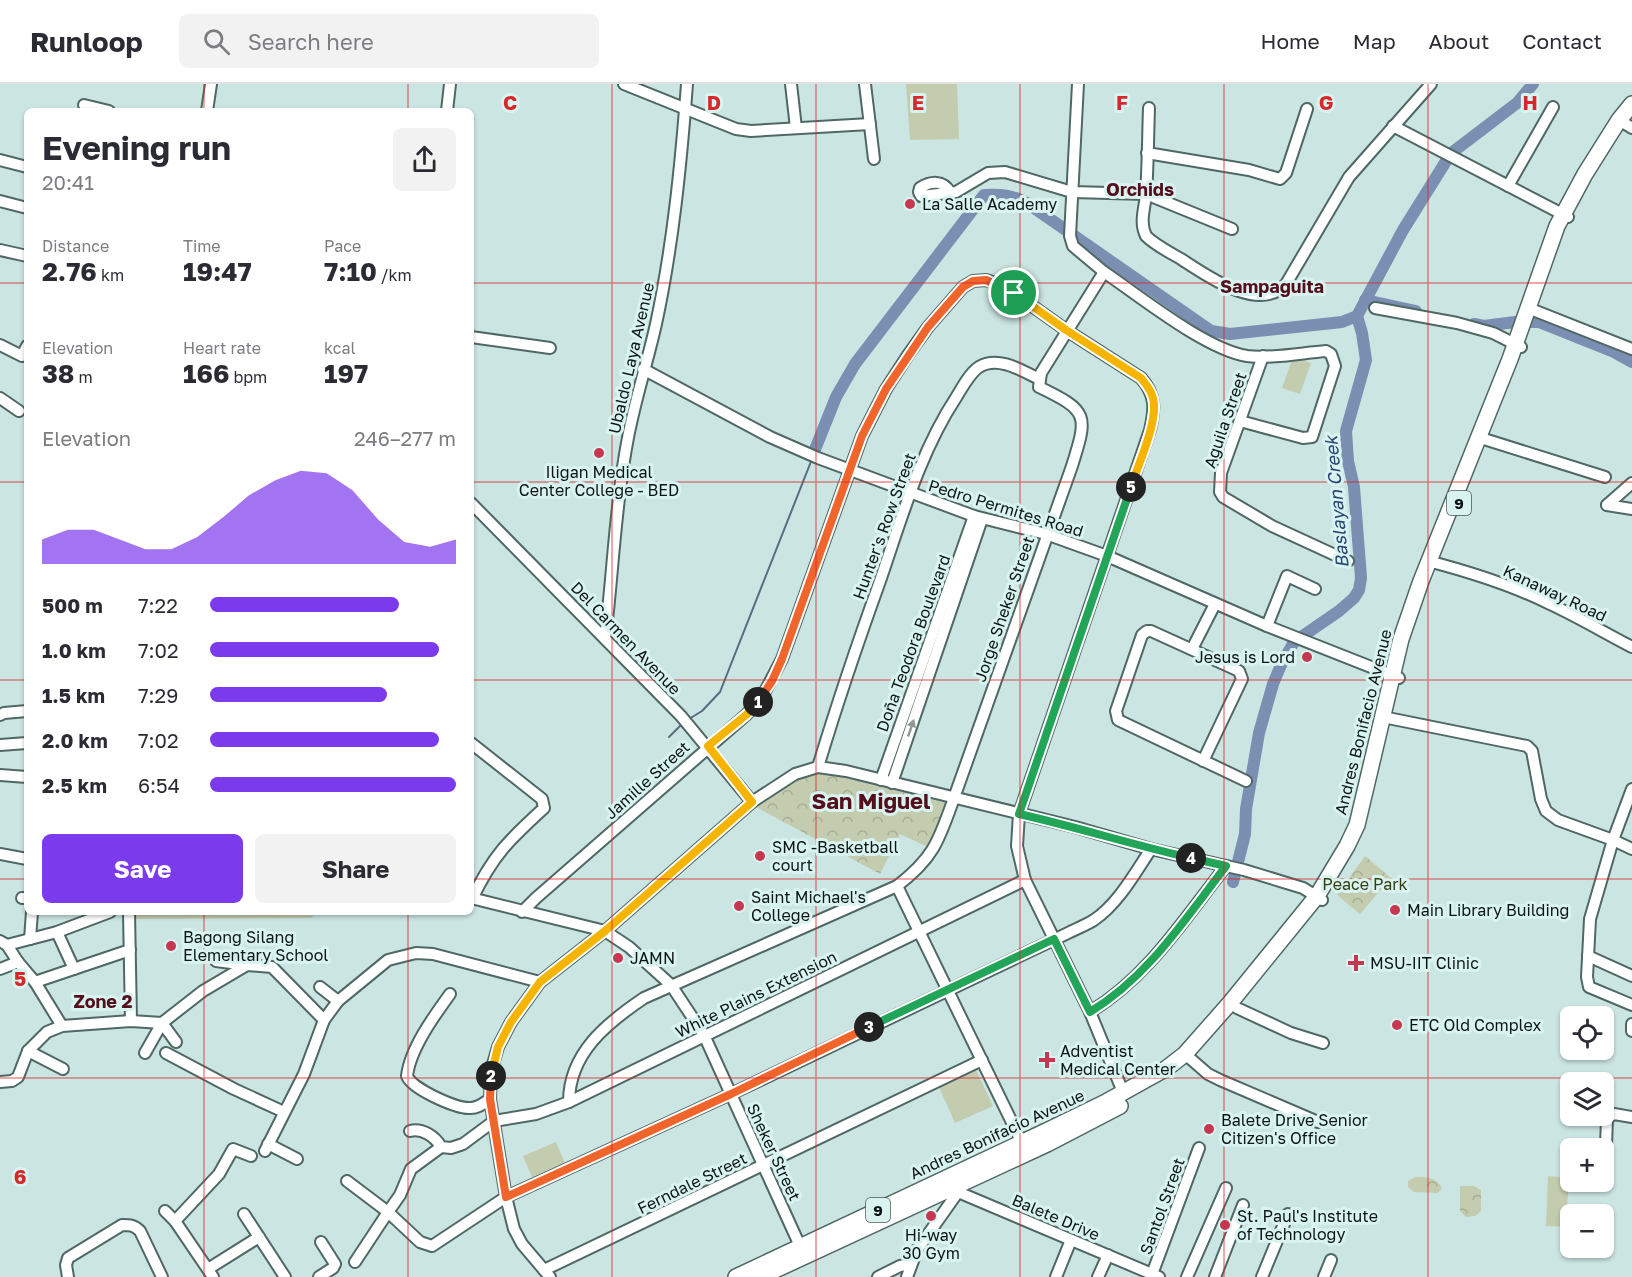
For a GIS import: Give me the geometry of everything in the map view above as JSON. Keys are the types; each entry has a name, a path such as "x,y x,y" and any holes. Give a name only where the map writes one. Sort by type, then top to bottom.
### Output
{"highway":[{"name":"Andres Bonifacio Avenue","path":"1432,562 1484,439 1566,216 1627,121 1632,104"},
{"name":"Andres Bonifacio Avenue","path":"760,1277 955,1184 1022,1143 1188,1058 1237,1008 1354,849 1367,819 1401,639 1525,326"},
{"name":"Andres Bonifacio Avenue","path":"736,1277 800,1246 955,1184 1047,1144 1173,1076 1230,1003 1319,898"}],"street":[{"path":"207,108 211,84"},
{"path":"447,108 450,84"},
{"path":"624,84 736,129 751,131 870,124"},
{"name":"Ubaldo Laya Avenue","path":"605,638 626,444 656,324 669,252 687,84"},
{"path":"791,84 796,128"},
{"path":"866,84 874,159"},
{"path":"1078,84 1078,123 1070,236 1073,246 1104,272 1207,341 1228,351 1247,356 1326,351 1331,354 1335,366 1312,437 1303,438 1240,421"},
{"path":"1149,108 1143,229 1150,240 1216,282 1239,292 1259,295 1273,294 1286,284 1349,177 1431,84"},
{"path":"84,105 96,108"},
{"path":"1508,186 1553,107"},
{"path":"1147,153 1249,170 1280,179 1286,173 1307,109"},
{"path":"1393,126 1566,216"},
{"path":"0,160 24,166"},
{"path":"950,192 961,190 988,173 996,171 1072,192 1146,194 1232,229"},
{"path":"0,201 24,207"},
{"path":"0,250 24,255"},
{"path":"1039,379 1066,330 1104,272"},
{"name":"Jamille Street","path":"522,912 708,746 746,715 761,699 782,659 862,436 886,389 928,327 963,287 973,281 986,280 998,284 1023,299 1066,330 1141,378 1154,398 1150,430 1019,814 1017,846 1025,880 1090,1012 1123,1092"},
{"path":"1375,308 1457,323 1493,333 1525,326 1632,349"},
{"path":"474,337 550,348"},
{"path":"0,345 22,356 24,352"},
{"name":"Aguila Street","path":"1263,356 1221,473 1220,492 1272,526 1348,561"},
{"name":"Hunter's Row Street","path":"818,767 833,715 931,439 960,391 978,368 999,363 1009,365 1039,379"},
{"name":"Pedro Permites Road","path":"643,369 770,437 849,470 978,518 1046,534 1107,556 1267,626 1395,676"},
{"name":"Jorge Sheker Street","path":"569,1102 569,1088 574,1069 584,1052 602,1030 623,1012 644,998 671,985 897,886 916,871 933,850 954,798 1080,440 1083,420 1079,411 1072,404 1039,387 1039,379"},
{"path":"0,399 19,411"},
{"path":"1484,439 1605,477"},
{"path":"1632,483 1607,505 1632,509"},
{"name":"Del Carmen Avenue","path":"474,506 685,720 752,802"},
{"name":"Doña Teodora Boulevard","path":"886,782 978,518"},
{"name":"Kanaway Road","path":"1432,562 1524,592 1632,647"},
{"path":"1267,626 1287,576 1316,589"},
{"path":"1192,649 1215,604"},
{"path":"1203,761 1242,679 1239,671 1151,631 1145,632 1116,711 1118,720 1203,761 1246,781"},
{"path":"0,715 24,711"},
{"path":"1386,717 1527,746 1532,751 1541,799 1546,811 1558,820 1632,849"},
{"path":"0,745 24,743"},
{"path":"474,745 542,799 544,808 521,827 501,849 474,893"},
{"path":"547,1274 522,1244 514,1229 506,1197 490,1099 491,1071 498,1047 522,1004 540,982 605,931 752,802 795,774 818,767 954,798 1076,827 1151,849 1235,867 1287,882 1312,892 1319,898"},
{"path":"0,775 24,777"},
{"path":"1632,789 1613,840 1590,919 1587,981 1589,987 1632,1005"},
{"path":"347,1181 388,1212 420,1242 432,1246 506,1197 731,1094 1095,919 1133,876 1151,849"},
{"path":"0,854 24,858"},
{"path":"1090,1012 1114,997 1144,970 1235,867"},
{"name":"White Plains Extension","path":"494,1121 536,1114 569,1102 1025,880"},
{"path":"897,886 1022,1143"},
{"name":"Sheker Street","path":"474,899 605,931 629,947 671,985 704,1035 800,1246"},
{"path":"30,939 32,915"},
{"path":"62,1026 35,982 4,943 57,932 94,915"},
{"path":"129,915 131,1021"},
{"path":"57,932 74,969"},
{"path":"35,982 130,950"},
{"path":"297,1158 267,1148 304,1074 324,1020 338,1001 388,960 416,953 433,954 540,982"},
{"path":"1588,956 1632,976"},
{"path":"216,961 272,967 324,1020"},
{"path":"0,969 18,962"},
{"path":"145,1053 162,1023 203,992 247,965"},
{"path":"320,987 338,1001"},
{"path":"450,993 425,1031 406,1076 416,1087 463,1107 477,1107 490,1099"},
{"path":"1237,1008 1291,1033 1323,1043"},
{"path":"0,1082 12,1081 18,1077 22,1072 28,1051 47,1032 62,1026 131,1021 162,1023 176,1042"},
{"path":"1632,1024 1632,1030"},
{"path":"28,1051 63,1069"},
{"path":"166,1053 284,1112"},
{"path":"1188,1058 1220,1080 1318,1122"},
{"name":"Ferndale Street","path":"547,1274 764,1165 982,1060"},
{"path":"1606,1138 1607,1118 1614,1114 1632,1117"},
{"path":"355,1262 388,1212 396,1204 411,1169 441,1147 451,1148 463,1144 494,1121"},
{"path":"410,1131 425,1132 441,1147"},
{"name":"Santol Street","path":"1155,1276 1199,1148"},
{"path":"175,1221 219,1174 233,1149 251,1156"},
{"path":"907,1277 917,1250 955,1184"},
{"name":"Balete Drive","path":"955,1184 1071,1240 1155,1276"},
{"path":"1187,1277 1226,1188"},
{"path":"1215,1277 1243,1205"},
{"path":"165,1211 175,1221 211,1273 259,1238"},
{"path":"244,1214 285,1277"},
{"path":"1262,1277 1288,1214"},
{"path":"68,1277 66,1265 68,1258 122,1225 130,1225 140,1231 162,1277"},
{"path":"1056,1277 1071,1240"},
{"path":"319,1277 333,1268 335,1264 321,1242"},
{"path":"1098,1277 1108,1255"},
{"path":"1324,1277 1331,1260"},
{"path":"878,1277 900,1266 911,1264"}],"green space":[{"path":"906,84 957,84 959,139 910,140"},
{"path":"1293,357 1311,363 1300,394 1282,388"},
{"path":"816,772 832,772 950,800 930,848 900,834 880,874 756,807 783,785"},
{"name":"Peace Park","path":"1365,856 1391,878 1360,914 1337,895"},
{"path":"130,915 314,915 311,918 131,919"},
{"path":"976,1070 993,1106 955,1123 939,1087"},
{"path":"556,1142 565,1163 532,1177 523,1156"},
{"path":"1548,1176 1560,1177 1560,1192 1568,1192 1567,1204 1560,1204 1560,1227 1546,1226"},
{"path":"1415,1177 1434,1180 1442,1188 1438,1193 1414,1192 1408,1187 1408,1181"},
{"path":"1460,1186 1474,1186 1481,1190 1481,1211 1475,1216 1466,1217 1460,1211"}],"waterway":[{"name":"Baslayan Creek","path":"1454,151 1517,103 1533,84"},
{"path":"814,452 836,397 855,364 984,195 1006,196 1027,203 1211,331 1230,334 1342,322 1357,316 1403,230 1448,158"},
{"path":"1365,300 1416,311"},
{"name":"Baslayan Creek","path":"1233,882 1245,834 1246,809 1259,733 1281,665 1294,642 1339,611 1354,598 1359,590 1361,578 1354,487 1348,461 1346,431 1366,360 1357,316"},
{"path":"1474,324 1484,326 1539,322 1614,352 1632,362"},
{"path":"689,719 702,711 720,692 812,459"},
{"path":"669,737 682,724"}],"place":[{"name":"La Salle Academy","path":"910,204"},
{"name":"Iligan Medical Center College - BED","path":"599,453"},
{"name":"Jesus is Lord","path":"1307,657"},
{"name":"SMC -Basketball court","path":"760,856"},
{"name":"Saint Michael's College","path":"739,906"},
{"name":"Main Library Building","path":"1395,910"},
{"name":"Bagong Silang Elementary School","path":"171,946"},
{"name":"JAMN","path":"618,958"},
{"name":"MSU-IIT Clinic","path":"1356,963"},
{"name":"ETC Old Complex","path":"1397,1025"},
{"name":"Adventist Medical Center","path":"1047,1060"},
{"name":"Balete Drive Senior Citizen's Office","path":"1209,1129"},
{"name":"Hi-way 30 Gym","path":"931,1216"},
{"name":"St. Paul's Institute of Technology","path":"1225,1225"}],"district":[{"name":"Orchids","path":"1140,189"},
{"name":"Sampaguita","path":"1272,286"},
{"name":"San Miguel","path":"871,800"},
{"name":"Zone 2","path":"103,1001"}],"route":[{"path":"986,280 1014,293 1066,330 1141,378 1154,398 1150,430 1019,814 1226,866 1152,962 1131,984 1090,1012 1054,939 731,1094 506,1197 490,1099 491,1071 498,1047 511,1022 540,982 605,931 752,802 708,746 746,715 761,699 772,681 782,659 862,436 886,389 928,327 963,287 973,281 986,280"}]}
